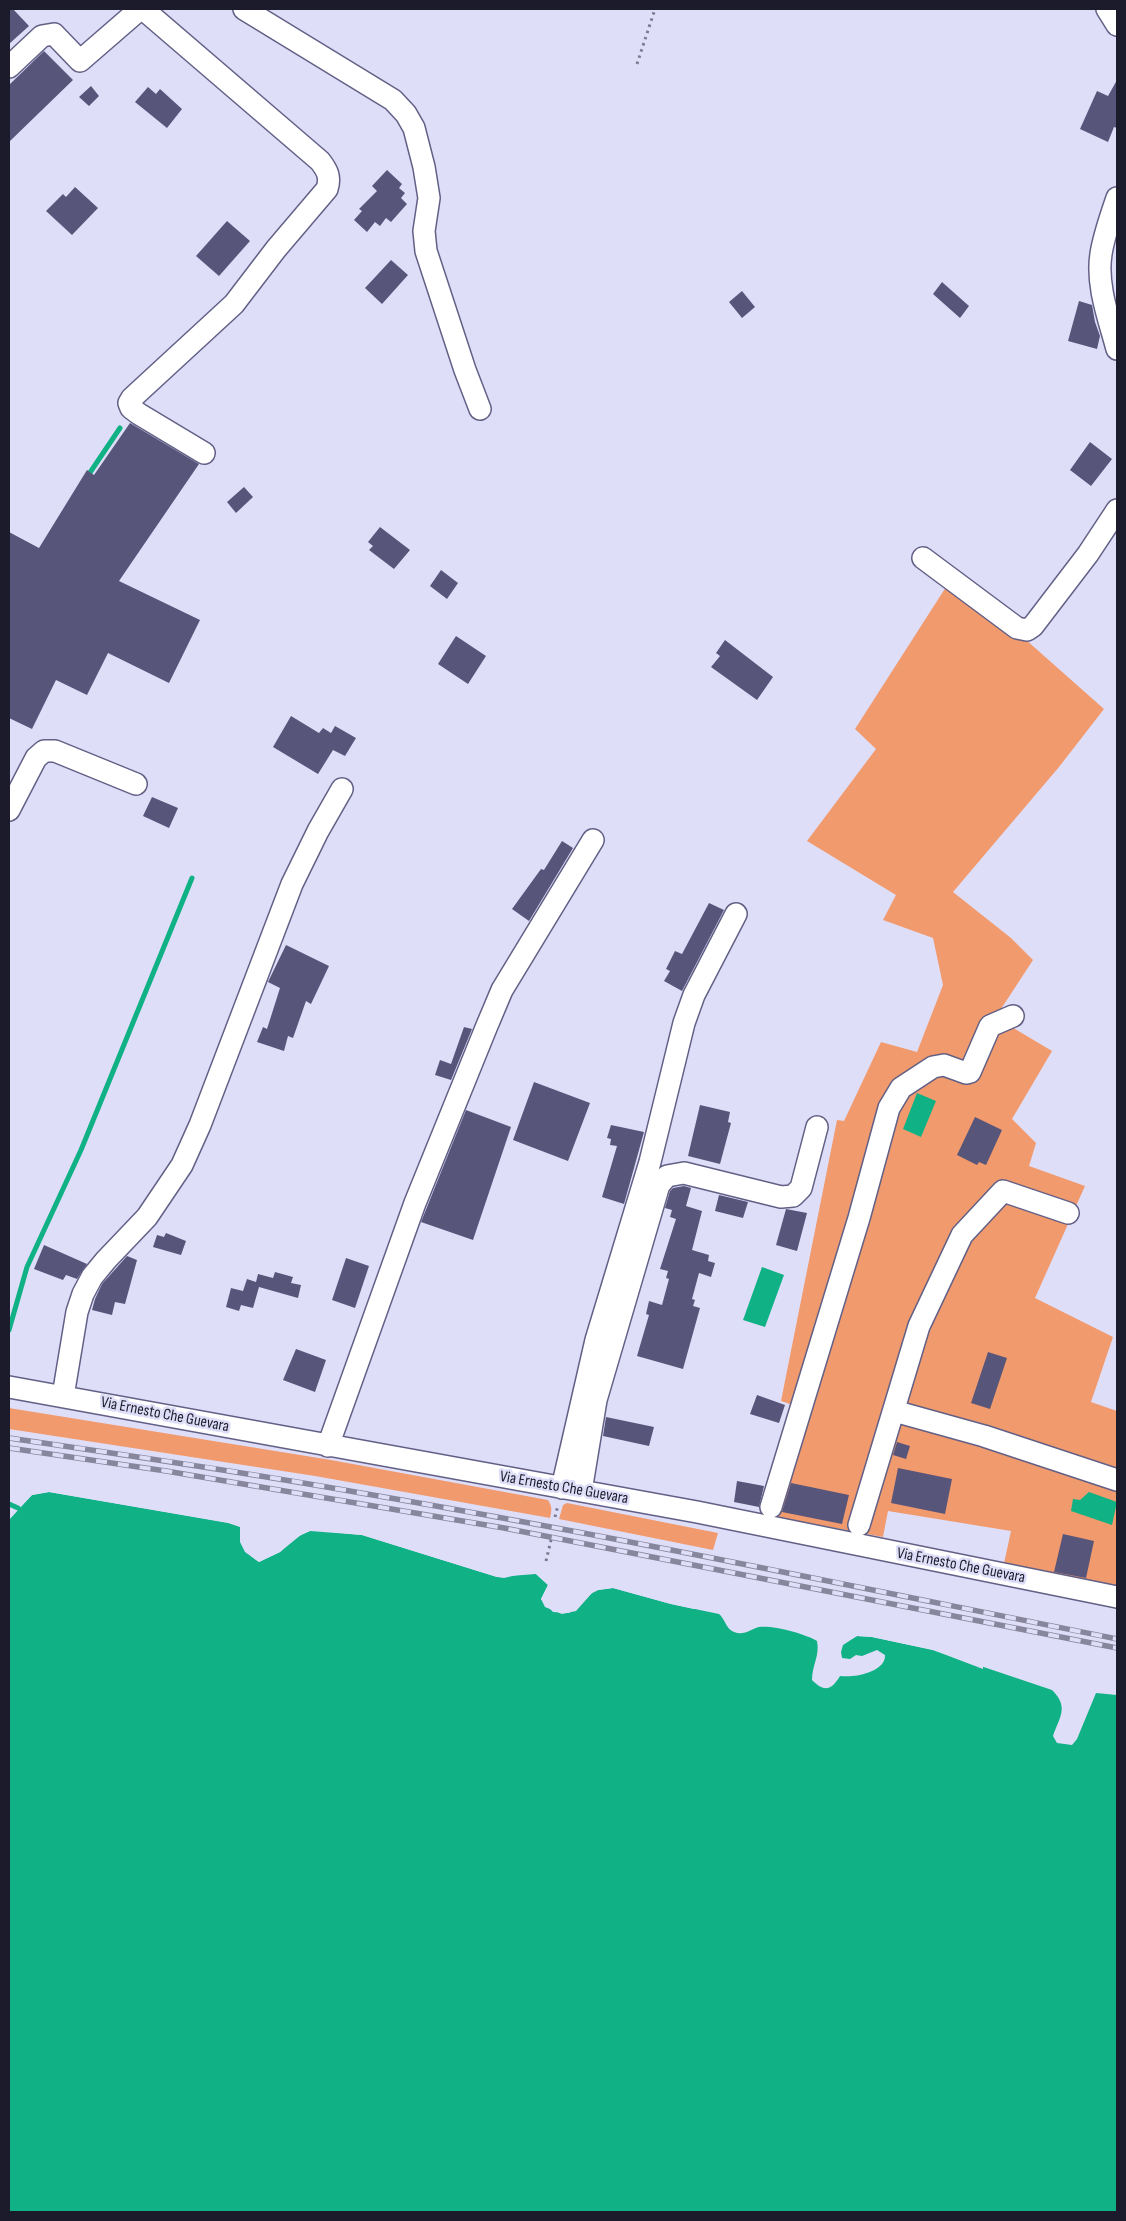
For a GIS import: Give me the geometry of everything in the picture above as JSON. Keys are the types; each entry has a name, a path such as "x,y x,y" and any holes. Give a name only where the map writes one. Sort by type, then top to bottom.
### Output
{"street":[{"path":"9,67 42,36 49,34 54,34 80,61 142,9 320,161 328,171 330,181 327,189 276,249 234,304 132,398 129,403 131,408 204,453"},
{"path":"244,9 393,100 406,114 414,128 430,198 424,231 426,251 465,370 480,409"},
{"path":"1107,9 1117,25"},
{"path":"1117,198 1107,226 1101,263 1101,278 1106,310 1117,348"},
{"path":"923,558 1017,628 1027,630 1033,626 1088,554 1117,510"},
{"path":"9,810 36,758 44,751 55,751 136,784"},
{"path":"62,1396 77,1312 83,1294 92,1277 106,1260 147,1217 182,1165 200,1125 292,884 318,831 342,789"},
{"path":"328,1446 415,1204 502,990 593,840"},
{"path":"572,1489 596,1340 650,1162 684,1023 694,995 736,914"},
{"path":"770,1507 856,1227 889,1108 901,1088 933,1066 944,1065 966,1074 970,1072 990,1026 1013,1016"},
{"path":"572,1489 659,1185 667,1176 684,1173 781,1197 793,1196 801,1188 817,1127"},
{"path":"859,1525 919,1326 962,1236 1003,1191 1068,1213"},
{"name":"Via Ernesto Che Guevara","path":"9,1387 572,1489 1117,1598"},
{"path":"894,1411 984,1436 1117,1480"}],"path":[{"path":"637,64 655,9"},
{"path":"546,1561 551,1540"}],"shaded area":[{"path":"946,587 1025,639 1104,709 1059,767 953,892 1011,938 1033,960 999,1012 1005,1023 1052,1051 1012,1119 1036,1143 1029,1166 1085,1186 1035,1298 1113,1337 1091,1402 1117,1411 1117,1591 1003,1568 1011,1531 888,1511 883,1537 761,1514 796,1406 781,1401 837,1120 844,1121 881,1042 917,1052 943,985 933,938 883,920 896,895 807,841 876,749 855,729"},
{"path":"917,1093 936,1101 921,1137 903,1129"},
{"path":"762,1267 784,1275 765,1327 743,1320"},
{"path":"9,1408 331,1460 548,1500 551,1506 551,1515 550,1518 315,1476 9,1429"},
{"path":"49,1492 236,1524 240,1527 244,1548 259,1562 280,1552 302,1534 310,1531 362,1535 497,1577 536,1574 548,1585 541,1599 553,1612 569,1613 592,1593 598,1590 613,1588 671,1604 719,1614 729,1629 738,1633 744,1633 759,1627 772,1627 789,1631 817,1641 818,1646 812,1680 824,1688 834,1685 840,1676 861,1675 875,1670 884,1661 885,1655 877,1650 862,1656 856,1655 850,1659 842,1658 843,1645 857,1636 872,1637 933,1650 1052,1690 1062,1707 1053,1736 1057,1743 1072,1745 1077,1739 1096,1693 1117,1695 1117,2212 9,2212 9,1520 32,1495"},
{"path":"1089,1492 1117,1502 1112,1525 1071,1511 1073,1499 1080,1500"},
{"path":"567,1503 718,1533 713,1550 559,1519 563,1505"}],"pier":[{"path":"49,1490 237,1522 242,1527 243,1542 247,1551 259,1560 279,1550 294,1536 310,1529 363,1533 498,1575 537,1572 551,1584 544,1599 547,1605 562,1612 574,1608 597,1587 613,1585 697,1607 694,1609 671,1604 613,1588 598,1590 592,1593 576,1611 562,1614 545,1607 541,1599 548,1585 536,1574 521,1574 504,1578 497,1577 362,1535 310,1531 295,1538 280,1552 259,1562 245,1552 240,1542 240,1527 228,1523 49,1492 32,1495 14,1512 31,1492"},
{"path":"857,1634 872,1634 933,1648 983,1666 983,1669 933,1650 872,1637 857,1636 840,1645 846,1638"}],"building":[{"path":"9,9 13,9 29,26 9,44"},
{"path":"44,51 73,80 9,142 9,85"},
{"path":"1117,80 1117,128 1114,127 1108,142 1080,129 1097,91 1108,96"},
{"path":"91,86 99,96 89,106 79,97"},
{"path":"148,87 156,94 160,89 182,109 167,128 135,102"},
{"path":"387,170 402,184 399,188 405,193 401,198 407,204 391,222 386,218 380,226 375,222 367,232 354,220 362,211 359,209 377,191 372,186"},
{"path":"75,187 98,208 72,235 46,211 63,194 66,197"},
{"path":"227,221 250,241 219,276 196,256"},
{"path":"391,260 408,275 382,304 365,288"},
{"path":"942,282 969,306 960,318 933,294"},
{"path":"742,291 755,307 742,318 729,302"},
{"path":"1079,301 1092,305 1100,336 1097,349 1068,341"},
{"path":"130,423 199,464 119,581 200,620 169,683 108,653 87,695 56,680 32,729 9,718 9,532 39,548 87,470 94,475"},
{"path":"1090,442 1112,459 1091,486 1070,470"},
{"path":"244,487 253,497 236,513 227,502"},
{"path":"380,527 410,550 394,569 369,550 373,546 368,542"},
{"path":"441,570 458,583 447,599 430,586"},
{"path":"456,636 486,656 468,684 438,664"},
{"path":"725,640 773,677 757,700 711,667 720,656 716,653"},
{"path":"291,716 319,733 323,728 331,733 335,726 356,738 345,756 333,750 318,774 273,747"},
{"path":"152,797 178,808 169,828 143,816"},
{"path":"562,841 573,848 529,921 512,909 541,869 544,870"},
{"path":"709,903 724,910 682,991 664,981 670,971 666,969 675,951 682,954"},
{"path":"286,945 329,966 311,1004 306,1001 293,1038 288,1036 284,1051 257,1042 263,1027 267,1029 280,988 268,982"},
{"path":"464,1027 472,1029 451,1080 435,1075 440,1060 451,1064"},
{"path":"534,1082 590,1103 568,1161 513,1140"},
{"path":"700,1105 730,1112 728,1122 731,1123 720,1164 688,1156"},
{"path":"466,1110 511,1127 473,1240 421,1222"},
{"path":"975,1117 1002,1130 986,1165 979,1162 977,1165 957,1155"},
{"path":"611,1125 644,1132 624,1204 602,1197 617,1146 610,1145 611,1139 607,1138"},
{"path":"684,1186 691,1188 686,1206 702,1211 692,1250 709,1255 708,1261 715,1263 711,1277 699,1273 692,1299 695,1300 693,1306 700,1308 683,1369 637,1356 649,1315 646,1314 649,1301 662,1305 669,1279 666,1278 668,1271 660,1269 676,1219 670,1217 672,1210 665,1208 670,1191 673,1188"},
{"path":"719,1195 748,1202 743,1218 715,1211"},
{"path":"786,1209 807,1213 797,1251 776,1245"},
{"path":"166,1233 186,1241 181,1255 153,1247 157,1235 164,1237"},
{"path":"44,1245 87,1264 77,1279 66,1275 63,1280 34,1269"},
{"path":"127,1256 137,1260 125,1304 115,1302 112,1315 92,1310 102,1284"},
{"path":"346,1258 369,1266 355,1308 332,1300"},
{"path":"275,1272 293,1277 291,1283 301,1285 298,1298 259,1287 253,1308 241,1305 239,1311 226,1307 231,1288 243,1291 247,1279 256,1282 258,1274 273,1278"},
{"path":"296,1349 326,1360 315,1392 283,1380"},
{"path":"988,1352 1007,1358 990,1409 971,1403"},
{"path":"757,1395 785,1405 779,1423 750,1414"},
{"path":"606,1417 654,1427 649,1446 603,1436"},
{"path":"897,1442 910,1446 906,1459 893,1455"},
{"path":"898,1468 952,1479 945,1514 891,1503"},
{"path":"737,1481 764,1486 759,1507 734,1502"},
{"path":"791,1483 849,1495 842,1524 782,1512"},
{"path":"1063,1534 1094,1541 1086,1578 1054,1572"}],"waterway":[{"path":"87,477 120,428"},
{"path":"9,1330 27,1267 81,1150 192,878"},
{"path":"9,1504 18,1508"}],"railway":[{"path":"9,1438 317,1485 551,1527 1117,1639"},
{"path":"9,1448 166,1471 504,1528 1117,1648"}]}
